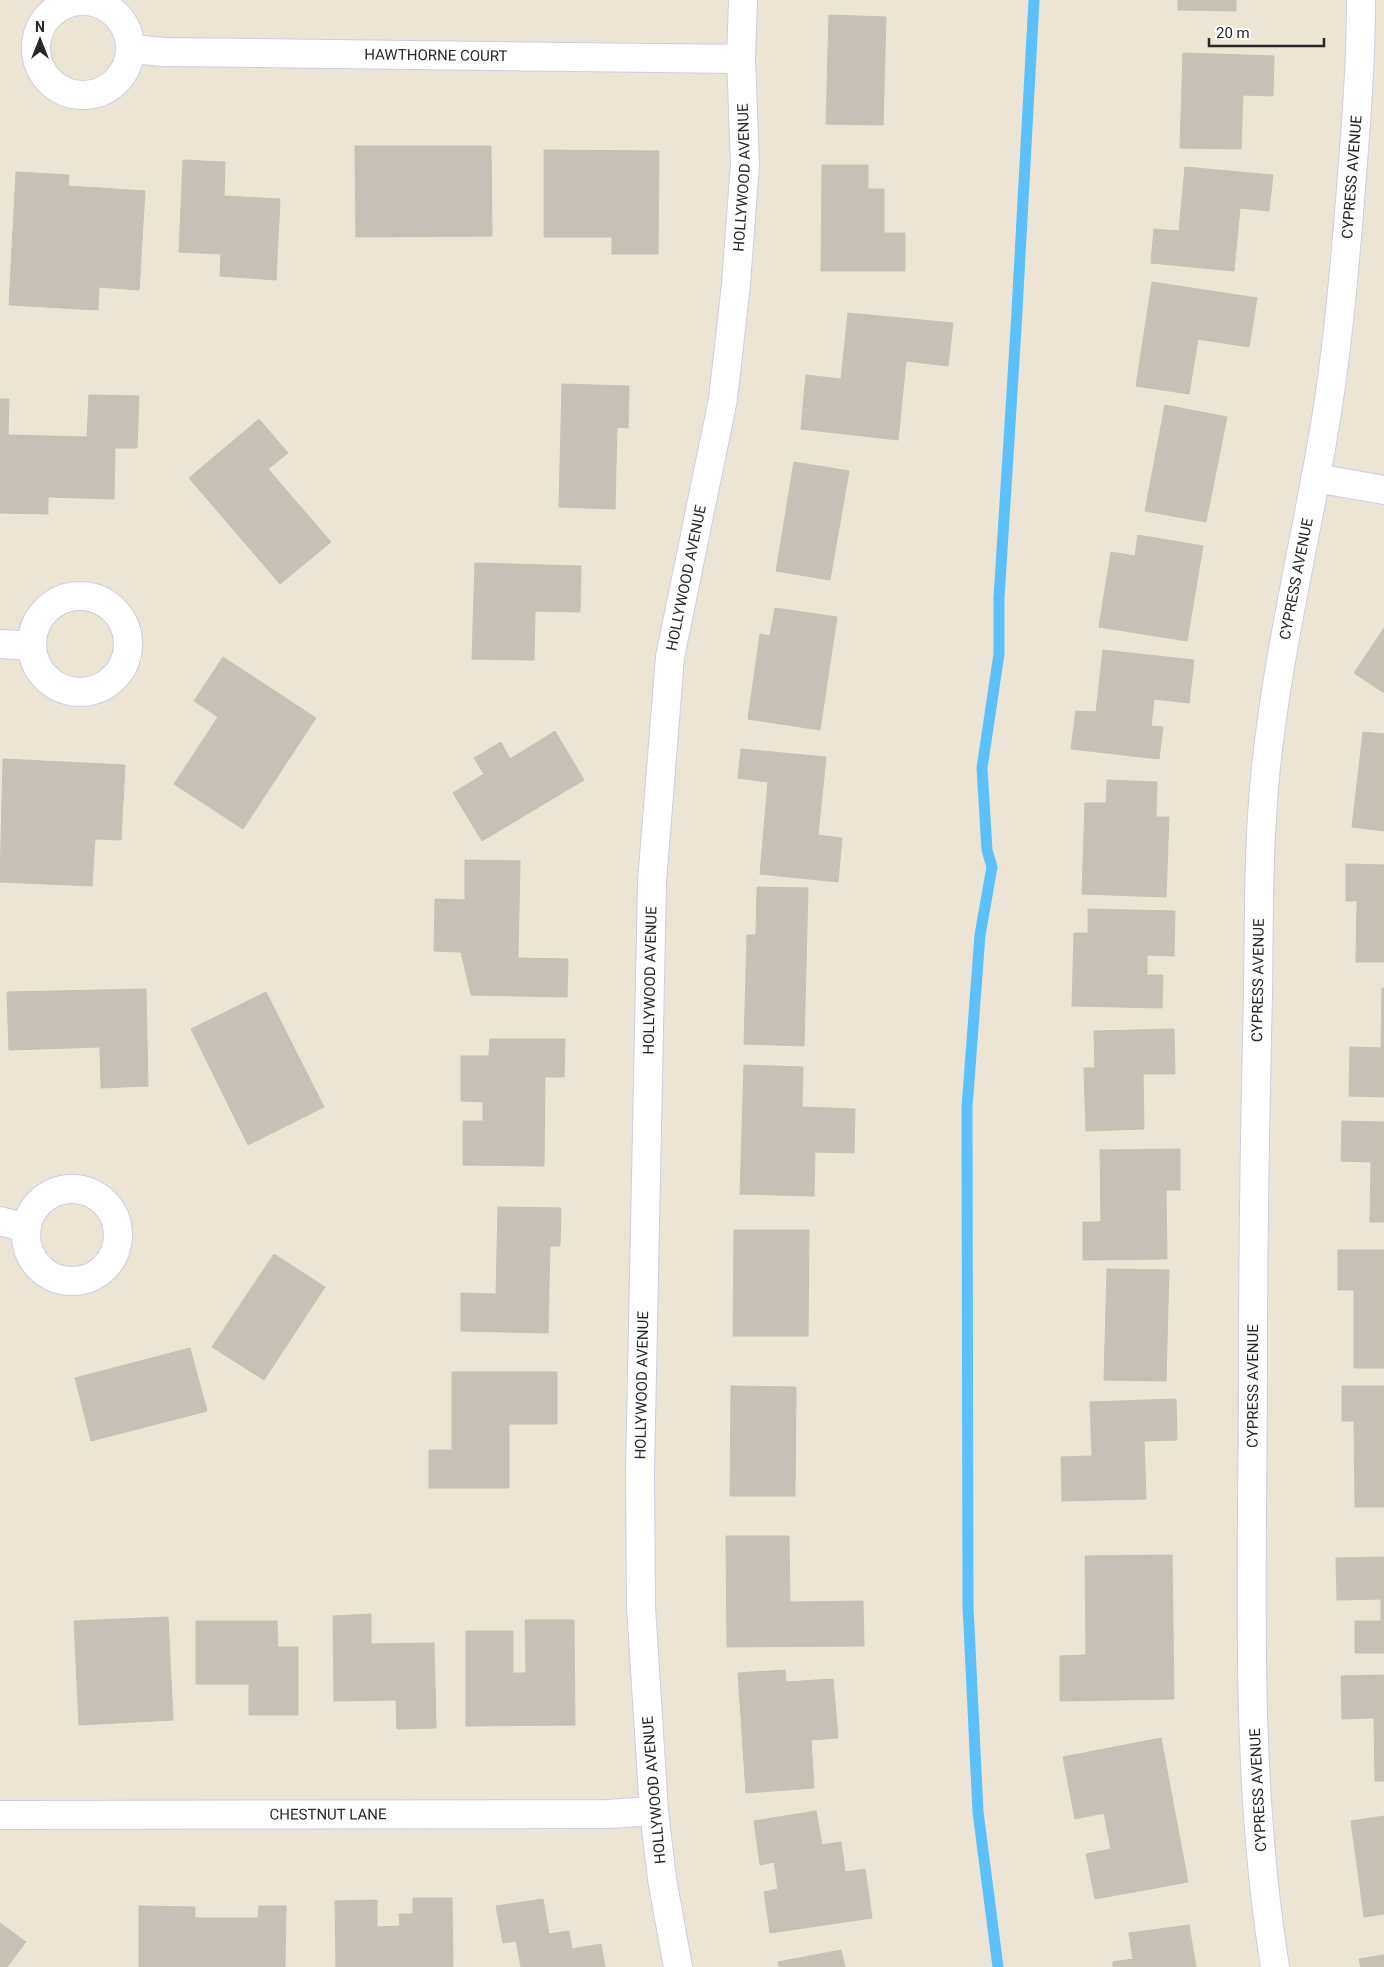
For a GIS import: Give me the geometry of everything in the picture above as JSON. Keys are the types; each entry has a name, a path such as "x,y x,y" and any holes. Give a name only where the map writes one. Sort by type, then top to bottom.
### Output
{"street":[{"name":"HOLLYWOOD AVENUE","path":"678,1967 662,1878 654,1811 641,1607 640,1482 652,882 670,657 722,399 736,284 745,164 741,59 743,0"},
{"name":"CYPRESS AVENUE","path":"1275,1967 1266,1911 1259,1833 1254,1695 1254,1213 1260,856 1266,771 1274,702 1325,425 1342,302 1361,65 1361,0"},
{"name":"HAWTHORNE COURT","path":"132,49 165,52 741,59"},
{"path":"1315,478 1384,490"},
{"path":"0,644 32,646"},
{"path":"0,1221 26,1228"},
{"name":"CHESTNUT LANE","path":"0,1815 607,1814 654,1811"}],"building":[{"path":"1178,0 1236,0 1236,11 1178,10"},
{"path":"829,15 886,17 883,125 826,124"},
{"path":"1183,53 1274,56 1273,96 1243,95 1241,149 1180,148"},
{"path":"355,146 491,146 492,236 356,237"},
{"path":"544,150 659,151 658,254 612,254 612,237 544,237"},
{"path":"183,160 225,162 224,196 280,199 276,280 220,276 221,254 179,252"},
{"path":"822,165 868,165 868,189 884,189 884,233 905,233 905,271 821,271"},
{"path":"1185,167 1273,175 1269,211 1240,208 1234,271 1151,263 1154,229 1179,231"},
{"path":"16,172 69,175 68,186 145,191 139,290 99,287 98,310 9,305"},
{"path":"1152,282 1257,298 1249,347 1198,339 1189,394 1136,386"},
{"path":"848,313 953,323 948,366 906,361 898,440 801,429 806,375 841,379"},
{"path":"562,384 629,386 628,428 617,427 615,509 559,507"},
{"path":"89,395 139,396 137,448 115,448 114,499 48,497 48,514 0,513 0,399 9,399 8,435 87,437"},
{"path":"1165,405 1227,417 1206,522 1145,511"},
{"path":"259,419 288,453 268,469 331,542 280,584 189,478"},
{"path":"794,462 849,471 830,580 776,571"},
{"path":"1138,535 1203,546 1187,641 1099,627 1111,552 1135,556"},
{"path":"475,563 581,566 580,612 535,611 534,660 472,659"},
{"path":"775,608 837,617 820,730 748,719 760,634 770,636"},
{"path":"1384,628 1384,693 1354,673"},
{"path":"1103,650 1194,660 1189,703 1154,699 1151,726 1163,727 1159,759 1071,749 1076,711 1096,712"},
{"path":"223,657 316,718 243,829 174,784 218,717 194,701"},
{"path":"555,731 584,780 482,841 453,793 484,774 474,758 501,742 510,759"},
{"path":"1363,732 1384,734 1384,831 1352,827"},
{"path":"741,749 826,757 818,835 842,838 838,882 760,874 768,782 738,778"},
{"path":"3,759 125,765 121,840 95,839 92,886 0,882"},
{"path":"1107,780 1157,782 1156,817 1169,817 1166,897 1082,894 1085,803 1106,803"},
{"path":"465,860 520,861 518,958 568,959 567,997 471,995 461,952 434,951 435,899 465,900"},
{"path":"1346,864 1384,865 1384,962 1356,962 1357,901 1346,901"},
{"path":"757,887 808,888 804,1046 744,1044 747,935 756,935"},
{"path":"1088,909 1175,911 1174,956 1147,955 1147,975 1163,975 1162,1008 1072,1006 1074,933 1088,933"},
{"path":"1382,988 1384,988 1384,1097 1349,1096 1350,1047 1381,1048"},
{"path":"146,989 148,1086 101,1088 100,1047 9,1050 7,992"},
{"path":"266,992 324,1107 248,1145 191,1029"},
{"path":"1174,1029 1175,1074 1143,1074 1144,1129 1086,1131 1084,1068 1095,1068 1094,1031"},
{"path":"490,1039 565,1039 564,1077 545,1077 544,1166 463,1165 463,1121 483,1121 483,1102 461,1101 461,1056 489,1056"},
{"path":"744,1065 803,1067 802,1107 855,1109 854,1153 815,1152 814,1196 740,1194"},
{"path":"1342,1121 1384,1122 1384,1222 1370,1222 1371,1162 1341,1161"},
{"path":"1180,1149 1180,1190 1166,1190 1167,1259 1083,1260 1083,1222 1101,1222 1100,1150"},
{"path":"498,1207 561,1208 560,1246 550,1246 548,1333 461,1331 461,1293 496,1294"},
{"path":"734,1230 809,1230 808,1336 733,1336"},
{"path":"1338,1250 1384,1250 1384,1368 1354,1368 1354,1290 1338,1290"},
{"path":"274,1254 325,1287 264,1380 212,1347"},
{"path":"1107,1269 1169,1270 1166,1381 1104,1380"},
{"path":"190,1348 207,1411 91,1441 75,1378"},
{"path":"452,1372 557,1372 557,1424 509,1424 509,1488 429,1488 429,1450 452,1450"},
{"path":"731,1386 796,1387 795,1496 730,1496"},
{"path":"1342,1386 1384,1386 1384,1507 1355,1507 1354,1421 1342,1421"},
{"path":"1176,1399 1177,1440 1144,1441 1146,1499 1062,1501 1061,1457 1092,1456 1090,1402"},
{"path":"726,1536 789,1536 790,1602 863,1601 864,1646 727,1647"},
{"path":"1172,1555 1174,1699 1060,1701 1060,1656 1086,1655 1085,1556"},
{"path":"1384,1557 1384,1653 1355,1653 1355,1621 1381,1621 1381,1599 1337,1600 1336,1558"},
{"path":"371,1614 371,1644 434,1643 436,1728 397,1729 396,1700 334,1701 333,1616"},
{"path":"168,1617 173,1720 79,1725 74,1621"},
{"path":"525,1620 574,1620 575,1725 466,1726 466,1631 513,1631 513,1673 526,1673"},
{"path":"196,1621 277,1621 278,1647 298,1647 298,1715 249,1715 249,1684 196,1684"},
{"path":"785,1670 786,1682 833,1679 838,1738 811,1740 814,1788 746,1793 738,1673"},
{"path":"1384,1675 1384,1781 1375,1781 1374,1718 1342,1719 1341,1676"},
{"path":"1161,1738 1188,1882 1095,1899 1086,1854 1111,1849 1104,1813 1075,1819 1063,1757"},
{"path":"816,1811 822,1845 841,1842 845,1872 865,1869 872,1918 770,1933 764,1892 778,1889 774,1862 760,1865 754,1821"},
{"path":"1384,1816 1384,1914 1364,1917 1351,1821"},
{"path":"413,1898 452,1898 453,1967 336,1967 335,1901 377,1900 377,1927 400,1926 399,1914 413,1914"},
{"path":"543,1899 549,1934 569,1931 572,1949 601,1944 605,1967 521,1967 516,1941 503,1943 496,1906"},
{"path":"139,1906 195,1907 195,1918 258,1918 259,1906 286,1906 285,1967 139,1967"},
{"path":"0,1923 26,1942 7,1967 0,1967"},
{"path":"1189,1925 1196,1967 1113,1967 1113,1962 1133,1959 1129,1933"},
{"path":"841,1950 845,1967 779,1967 778,1962"},
{"path":"1384,1955 1384,1967 1361,1967 1359,1959"}],"waterway":[{"path":"998,1967 978,1812 968,1606 967,1107 980,935 992,867 987,850 982,768 999,654 999,598 1034,0"}]}
